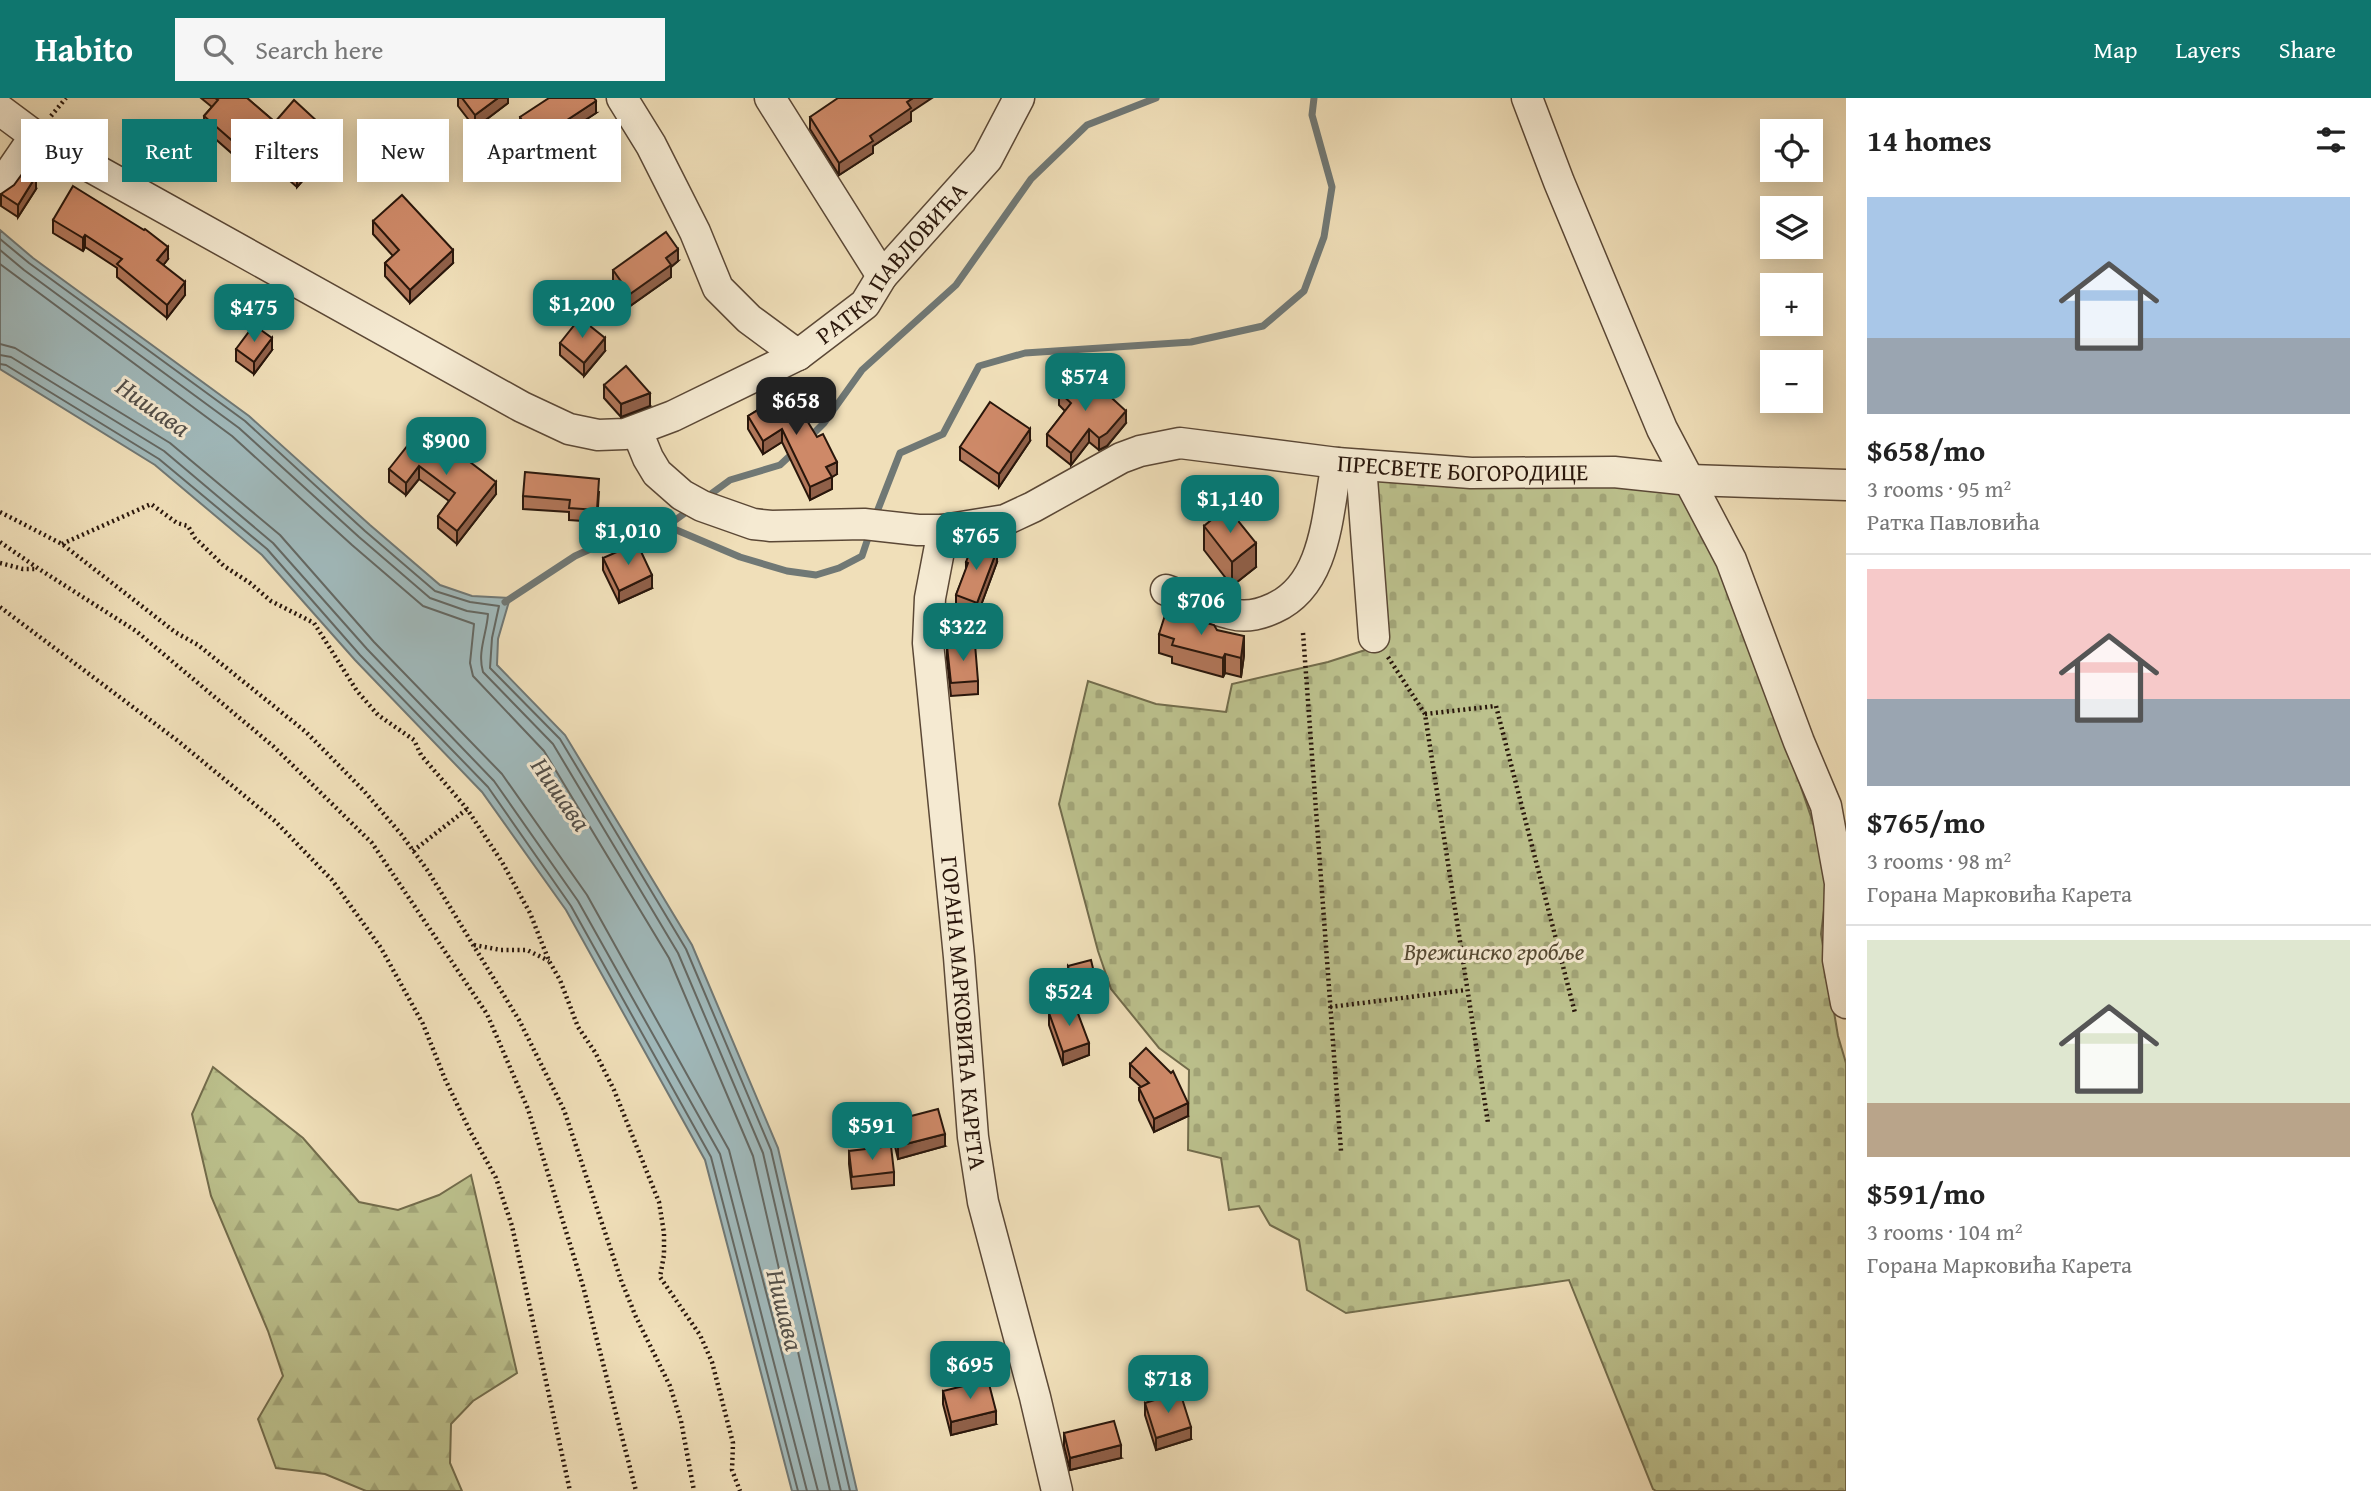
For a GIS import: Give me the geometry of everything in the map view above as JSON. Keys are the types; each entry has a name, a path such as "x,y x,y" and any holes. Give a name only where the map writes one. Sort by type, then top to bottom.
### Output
{"street":[{"path":"622,98 651,145 695,232 718,288 749,319 798,355"},
{"name":"РАТКА ПАВЛОВИЋА","path":"108,176 552,422 569,429 598,435 625,434 637,431 798,355 865,304 882,276 988,159 1019,98"},
{"path":"1527,98 1662,429 1731,559 1799,742 1826,806 1840,883 1838,960 1846,1003"},
{"path":"775,100 882,276"},
{"name":"РАТКА ПАВЛОВИЋА","path":"0,110 21,126"},
{"path":"0,187 21,156"},
{"name":"ПРЕСВЕТЕ БОГОРОДИЦЕ","path":"637,431 652,466 662,479 698,504 753,524 771,526 871,525 943,530 1005,520 1121,458 1158,446 1180,443 1349,464 1472,473 1614,472 1690,480 1846,485"},
{"path":"1166,590 1234,615 1253,615 1287,602 1301,590 1311,573 1349,464"},
{"path":"1349,464 1374,637"},
{"name":"ГОРАНА МАРКОВИЋА КАРЕТА","path":"943,530 930,598 928,643 973,1137 983,1202 1057,1491"}],"path":[{"path":"62,544 151,504 177,523 188,526 195,538 223,566 250,583 271,601 314,623 357,691 378,715 414,740 421,755 467,808 502,862 530,913 549,961 561,980 578,1027 596,1052 614,1090 659,1202 664,1233 660,1277 700,1335 712,1362 733,1443 732,1470 740,1491"},
{"path":"0,512 62,544 175,632 198,645 306,733 363,791 413,851 519,1020 564,1110 621,1280 670,1386 681,1422 694,1491"},
{"path":"0,542 136,631 272,746 372,843 487,1014 536,1134 583,1286 636,1491"},
{"path":"0,563 23,569 39,569"},
{"path":"0,607 178,741 275,821 332,880 381,948 423,1024 470,1132 496,1178 512,1226 570,1491"},
{"path":"1303,633 1341,1151"},
{"path":"1374,637 1426,714 1488,1123"},
{"path":"1426,714 1496,706 1575,1013"},
{"path":"413,851 467,808"},
{"path":"473,945 501,950 527,950 549,961"},
{"path":"1330,1007 1466,990"}],"green space":[{"name":"Врежинско гробље","path":"1362,479 1682,489 1716,555 1761,669 1829,870 1821,934 1838,1036 1846,1063 1846,1491 1653,1489 1569,1280 1346,1313 1307,1290 1299,1240 1270,1225 1259,1206 1229,1210 1221,1158 1188,1150 1189,1070 1159,1048 1111,989 1098,951 1059,804 1088,681 1156,704 1226,712 1232,684 1328,662 1384,644"},
{"path":"213,1067 303,1138 359,1202 398,1210 439,1195 471,1175 517,1373 473,1401 451,1424 450,1463 462,1491 366,1491 325,1474 276,1468 258,1419 283,1376 268,1331 211,1196 192,1114"}],"water":[{"name":"Нишава","path":"0,230 33,258 249,416 440,585 472,596 510,598 498,639 497,665 565,735 692,945 778,1148 857,1491 792,1491 705,1160 566,910 482,792 355,660 262,555 155,465 0,369"}],"building":[{"path":"215,98 247,98 272,119 231,119 231,140 217,127 217,119 207,119 204,116 218,100"},
{"path":"462,98 498,98 475,115"},
{"path":"549,98 594,98 596,101 569,119 520,117"},
{"path":"838,98 913,98 907,102 911,108 870,136 873,141 839,163 810,117"},
{"path":"294,100 315,119 278,119"},
{"path":"21,175 21,182 32,182 18,205 1,194 14,185"},
{"path":"73,186 145,229 168,247 157,260 185,282 167,305 117,264 122,259 85,235 83,238 53,220"},
{"path":"402,195 453,250 410,290 385,263 399,250 373,221"},
{"path":"666,232 678,249 666,258 671,265 630,294 613,270"},
{"path":"580,318 605,338 584,363 560,343"},
{"path":"254,325 272,338 254,362 236,349"},
{"path":"626,366 650,393 621,404 604,385"},
{"path":"1077,371 1126,411 1107,433 1099,438 1089,429 1071,453 1047,434 1071,403 1059,392"},
{"path":"789,391 817,437 823,434 837,462 826,467 832,477 810,487 782,429 763,441 748,416"},
{"path":"990,402 1030,429 999,474 960,447"},
{"path":"416,435 433,449 443,437 459,449 457,452 496,482 457,531 438,516 455,493 419,466 406,483 389,469"},
{"path":"525,472 599,479 597,510 569,508 570,500 523,496"},
{"path":"1227,507 1256,543 1232,562 1204,526"},
{"path":"974,541 997,550 977,603 956,595"},
{"path":"637,543 652,575 619,591 603,558"},
{"path":"1166,612 1214,625 1217,630 1244,636 1241,658 1225,654 1223,658 1172,645 1174,639 1159,634"},
{"path":"975,644 978,681 951,683 947,646"},
{"path":"1091,960 1098,989 1075,995 1068,966"},
{"path":"1074,1003 1089,1043 1063,1052 1049,1013"},
{"path":"1146,1048 1171,1073 1173,1071 1188,1103 1154,1119 1139,1088 1149,1083 1130,1064"},
{"path":"938,1109 945,1134 898,1146 892,1121"},
{"path":"891,1146 894,1172 852,1177 849,1151"},
{"path":"988,1380 996,1411 951,1422 943,1391"},
{"path":"1180,1392 1191,1427 1156,1438 1145,1403"},
{"path":"1114,1421 1121,1445 1070,1458 1064,1433"}],"waterway":[{"path":"808,439 824,423 862,370 956,285 1031,179 1087,125 1156,98"},
{"path":"875,517 900,453 943,434 979,366 1025,353 1191,342 1263,326 1304,291 1324,237 1332,187 1312,115 1314,98"},
{"path":"704,499 730,480 780,465 794,452"},
{"path":"667,526 692,508"},
{"path":"505,602 575,556 639,527 667,526 740,557 787,571 816,575 839,568 862,556 870,532"}]}
